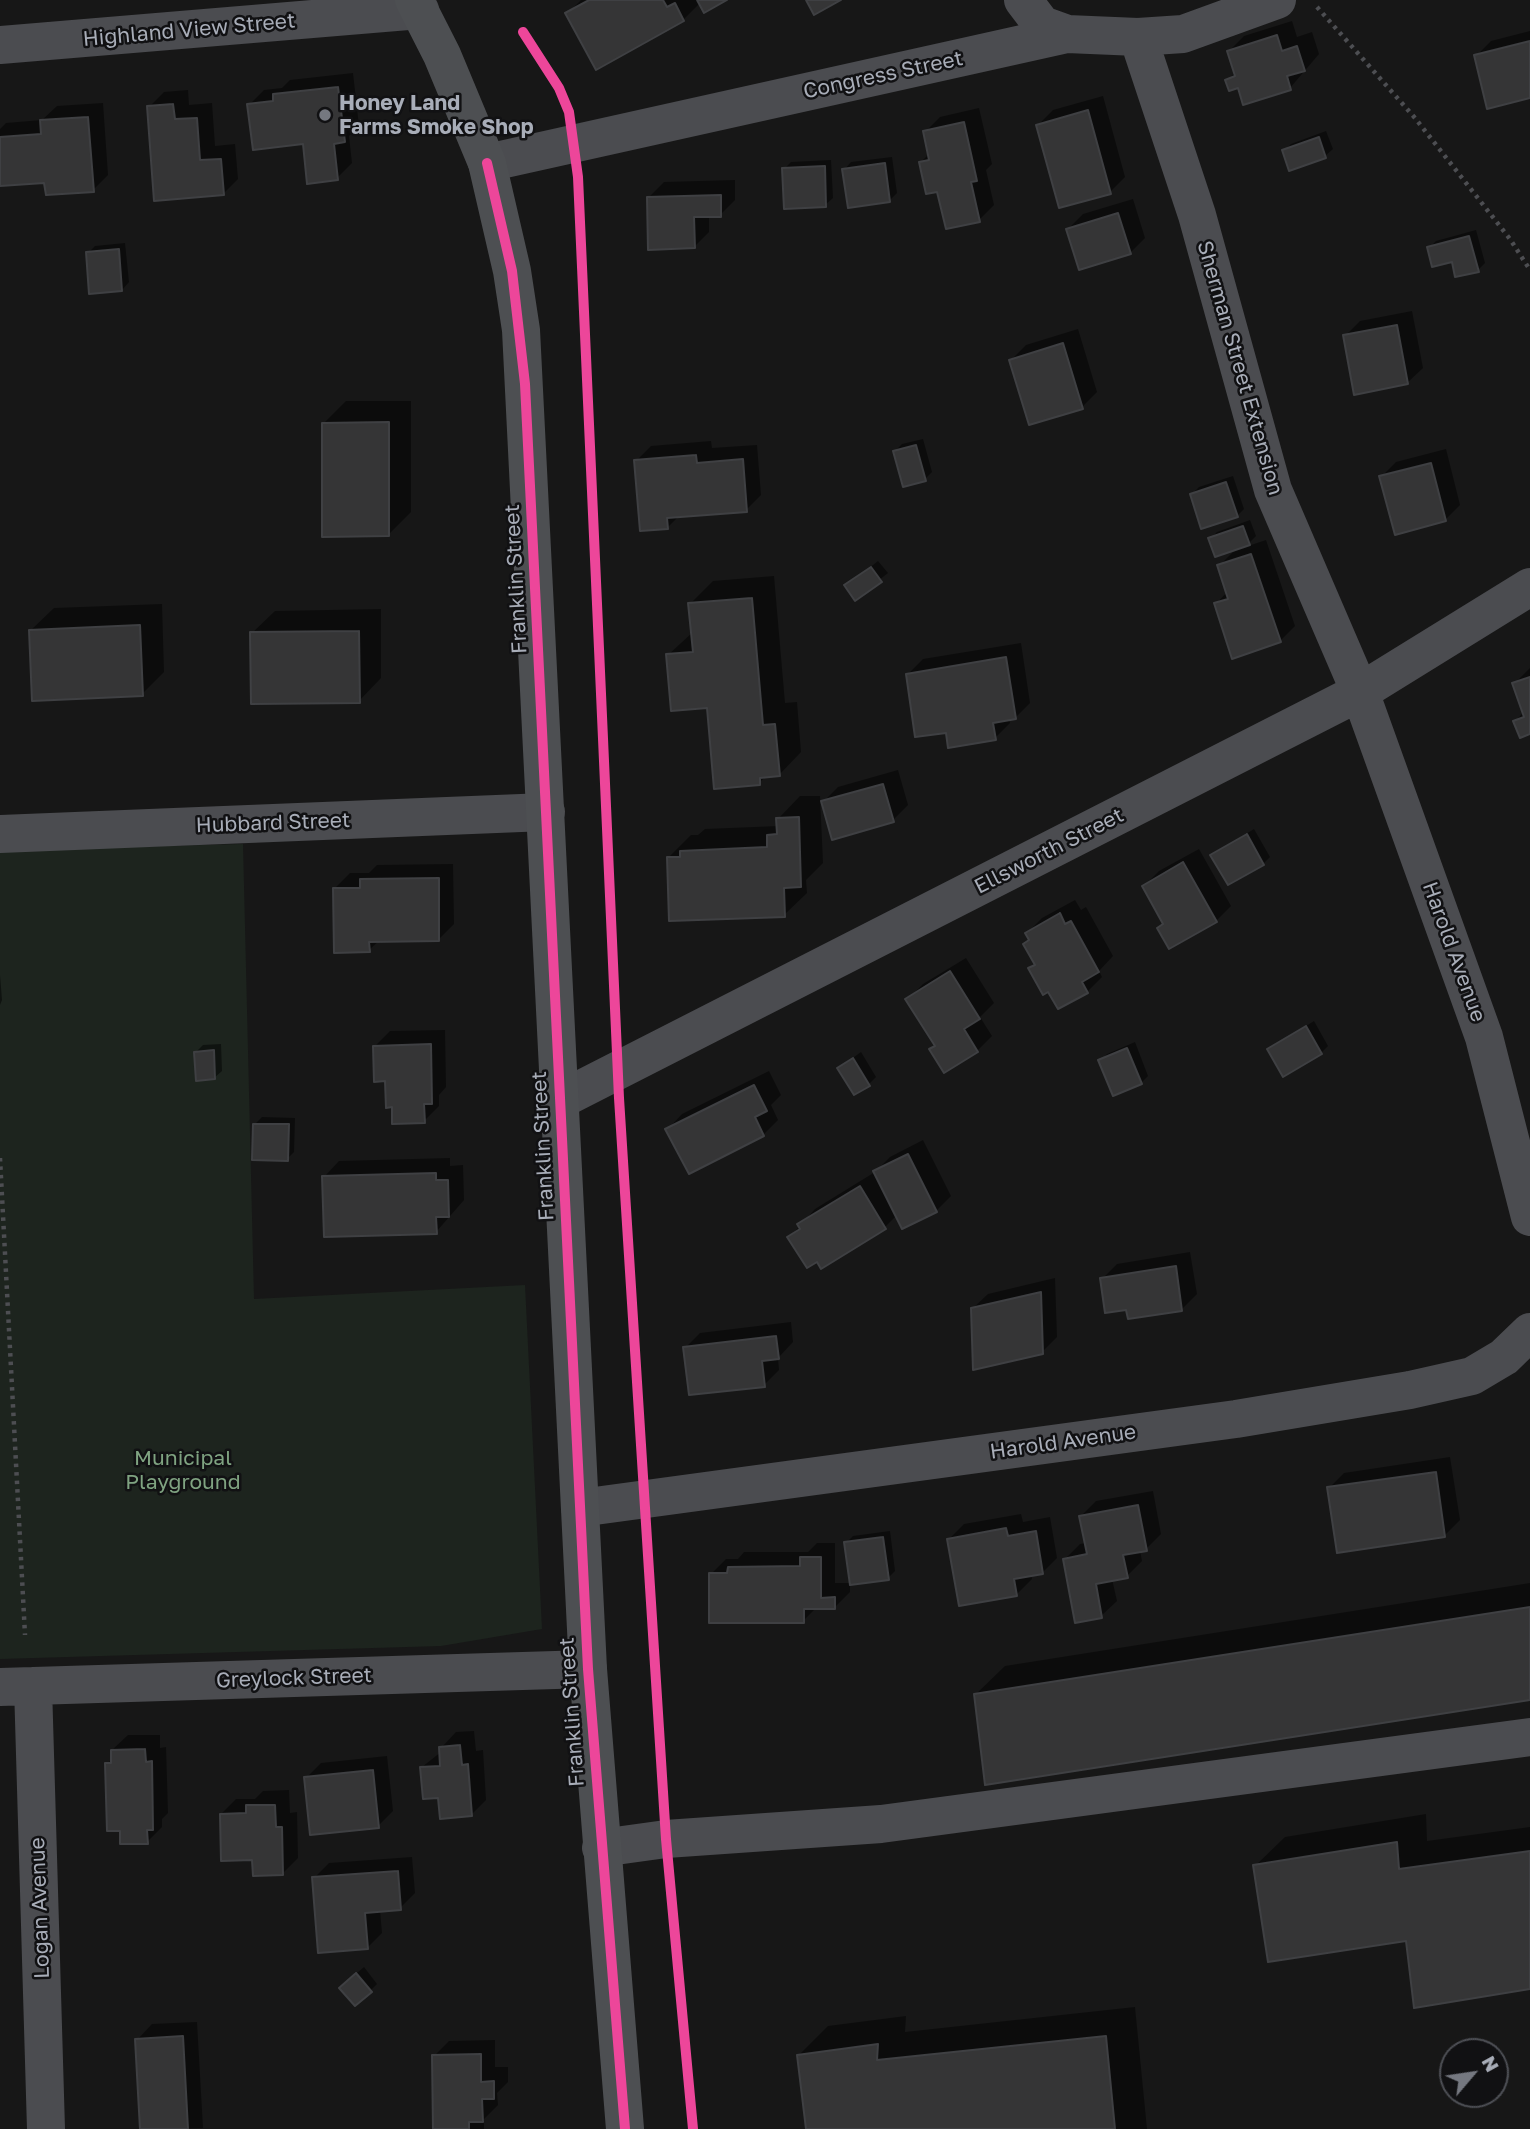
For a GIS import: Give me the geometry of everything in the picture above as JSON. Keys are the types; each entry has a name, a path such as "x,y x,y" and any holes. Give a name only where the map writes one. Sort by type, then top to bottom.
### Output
{"main road":[{"name":"Franklin Street","path":"417,5 487,163 512,271 522,344 587,1669 625,2129"}],"street":[{"path":"1023,0 1042,24 1067,34"},
{"name":"Congress Street","path":"487,163 1067,34 1138,37 1183,34 1278,0"},
{"name":"Highland View Street","path":"0,46 417,5"},
{"name":"Sherman Street Extension","path":"1138,37 1197,215 1273,490 1360,692"},
{"name":"Ellsworth Street","path":"560,1100 1360,692 1530,587"},
{"name":"Harold Avenue","path":"1360,692 1484,1037 1530,1217"},
{"name":"Hubbard Street","path":"0,834 546,812"},
{"name":"Harold Avenue","path":"580,1508 1236,1419 1410,1390 1472,1376 1504,1357 1530,1332"},
{"name":"Greylock Street","path":"17,1687 587,1669"},
{"name":"Logan Avenue","path":"17,1687 46,2129"},
{"path":"601,1848 666,1839 881,1824 1530,1737"}],"path":[{"path":"1311,0 1415,118 1510,239 1530,270"},
{"path":"0,1158 25,1635"}],"green space":[{"name":"Municipal Playground","path":"243,844 254,1299 525,1285 542,1629 441,1646 0,1659 0,850"}],"building":[{"path":"589,0 663,0 667,7 675,3 684,21 596,70 565,13"},
{"path":"697,0 727,0 704,13"},
{"path":"806,0 841,0 814,15"},
{"path":"1277,35 1282,51 1297,46 1305,71 1287,76 1291,90 1243,105 1238,88 1229,91 1225,80 1235,76 1227,51"},
{"path":"1530,41 1530,98 1487,109 1474,55"},
{"path":"338,87 345,142 334,144 338,180 307,184 303,144 253,150 247,104 273,101 273,94"},
{"path":"173,104 175,119 197,118 200,160 221,159 224,195 154,201 147,106"},
{"path":"1088,110 1111,194 1059,208 1036,125"},
{"path":"88,117 94,192 46,195 44,183 0,186 0,137 41,134 40,120"},
{"path":"964,122 977,181 971,182 980,222 946,229 937,192 926,194 919,162 929,160 923,131"},
{"path":"1319,137 1326,158 1289,171 1282,150"},
{"path":"885,163 890,202 848,208 842,169"},
{"path":"825,166 826,207 784,209 782,168"},
{"path":"721,195 721,217 694,217 695,248 648,250 647,197"},
{"path":"1118,213 1131,254 1079,270 1066,229"},
{"path":"1469,236 1479,272 1455,277 1452,262 1432,267 1427,247"},
{"path":"119,249 122,291 89,294 86,252"},
{"path":"1397,325 1408,384 1354,395 1343,335"},
{"path":"1063,343 1083,409 1029,425 1009,360"},
{"path":"389,422 389,536 322,537 322,423"},
{"path":"916,445 926,481 903,487 893,451"},
{"path":"696,455 697,463 743,459 747,512 667,518 668,529 640,531 634,460"},
{"path":"1431,463 1446,521 1395,535 1379,476"},
{"path":"1226,482 1238,517 1201,529 1190,494"},
{"path":"1243,526 1250,545 1215,557 1208,538"},
{"path":"1251,554 1281,642 1232,659 1214,603 1228,599 1217,565"},
{"path":"871,567 882,582 855,601 844,585"},
{"path":"752,598 763,725 775,724 780,776 760,778 760,785 714,789 707,708 671,711 666,654 693,652 688,603"},
{"path":"140,625 143,696 32,701 29,630"},
{"path":"359,631 360,703 251,704 250,632"},
{"path":"1006,657 1016,719 993,723 996,740 948,748 946,733 915,737 906,674"},
{"path":"1530,677 1530,734 1520,738 1513,721 1524,717 1512,683"},
{"path":"883,784 894,822 832,840 821,801"},
{"path":"799,817 801,887 784,888 785,917 669,921 667,857 680,857 680,851 767,847 767,835 777,834 776,818"},
{"path":"1247,834 1264,865 1228,885 1210,855"},
{"path":"1183,862 1217,922 1169,949 1157,928 1163,924 1142,886"},
{"path":"439,878 439,941 369,942 370,952 334,953 333,888 360,888 360,879"},
{"path":"1060,913 1065,924 1071,921 1099,972 1082,982 1088,993 1058,1009 1048,992 1043,995 1028,968 1035,965 1023,944 1029,940 1025,933"},
{"path":"950,971 980,1019 964,1029 978,1052 944,1073 929,1049 935,1046 905,999"},
{"path":"1306,1026 1322,1054 1283,1077 1267,1049"},
{"path":"431,1044 432,1104 424,1104 425,1123 392,1124 392,1107 386,1108 385,1081 374,1082 373,1046"},
{"path":"1127,1048 1142,1084 1113,1096 1098,1060"},
{"path":"214,1050 215,1079 196,1081 194,1052"},
{"path":"853,1058 870,1086 854,1095 837,1068"},
{"path":"754,1085 767,1111 755,1117 764,1136 689,1174 665,1129"},
{"path":"253,1124 289,1124 288,1161 252,1160"},
{"path":"908,1154 937,1212 902,1229 873,1171"},
{"path":"436,1173 436,1180 448,1180 449,1217 436,1217 437,1234 324,1237 322,1176"},
{"path":"860,1186 886,1229 821,1269 817,1262 807,1268 787,1237 800,1229 797,1224"},
{"path":"1176,1266 1182,1311 1128,1319 1126,1310 1105,1313 1100,1278"},
{"path":"1041,1292 1043,1354 973,1370 971,1308"},
{"path":"776,1336 779,1359 762,1361 765,1387 689,1395 683,1347"},
{"path":"1436,1472 1445,1537 1337,1553 1327,1487"},
{"path":"1138,1505 1147,1551 1123,1555 1128,1578 1096,1584 1102,1618 1075,1623 1063,1559 1087,1554 1079,1516"},
{"path":"1006,1528 1008,1536 1036,1531 1043,1574 1014,1579 1017,1596 959,1606 947,1539"},
{"path":"883,1537 889,1580 850,1585 844,1542"},
{"path":"800,1557 821,1557 821,1598 835,1597 835,1609 804,1609 804,1623 709,1623 709,1573 727,1573 728,1567 800,1566"},
{"path":"1530,1607 1530,1700 985,1785 974,1694"},
{"path":"460,1745 462,1765 468,1764 472,1816 440,1819 438,1798 423,1799 420,1767 440,1766 439,1747"},
{"path":"145,1749 146,1762 152,1761 153,1830 147,1830 148,1844 120,1844 120,1831 107,1831 105,1763 111,1763 111,1750"},
{"path":"373,1770 379,1828 310,1835 304,1777"},
{"path":"246,1805 275,1805 276,1827 282,1827 283,1875 253,1876 252,1860 221,1861 220,1814 246,1813"},
{"path":"1397,1842 1399,1869 1530,1851 1530,1989 1414,2008 1406,1941 1268,1962 1253,1865"},
{"path":"398,1871 401,1910 365,1913 368,1949 318,1953 312,1877"},
{"path":"356,1973 372,1992 355,2006 339,1988"},
{"path":"183,2036 188,2129 140,2129 135,2039"},
{"path":"1106,2036 1115,2129 806,2129 797,2055 878,2044 877,2060"},
{"path":"481,2054 481,2082 494,2081 494,2099 482,2099 483,2122 469,2122 469,2129 433,2129 432,2055"}],"cycle path":[{"path":"523,32 559,88 569,112 578,177 619,1098 666,1839 693,2129"},
{"path":"487,163 512,271 525,384 588,1669 625,2129"}],"place":[{"name":"Honey Land Farms Smoke Shop","path":"325,115"}]}
